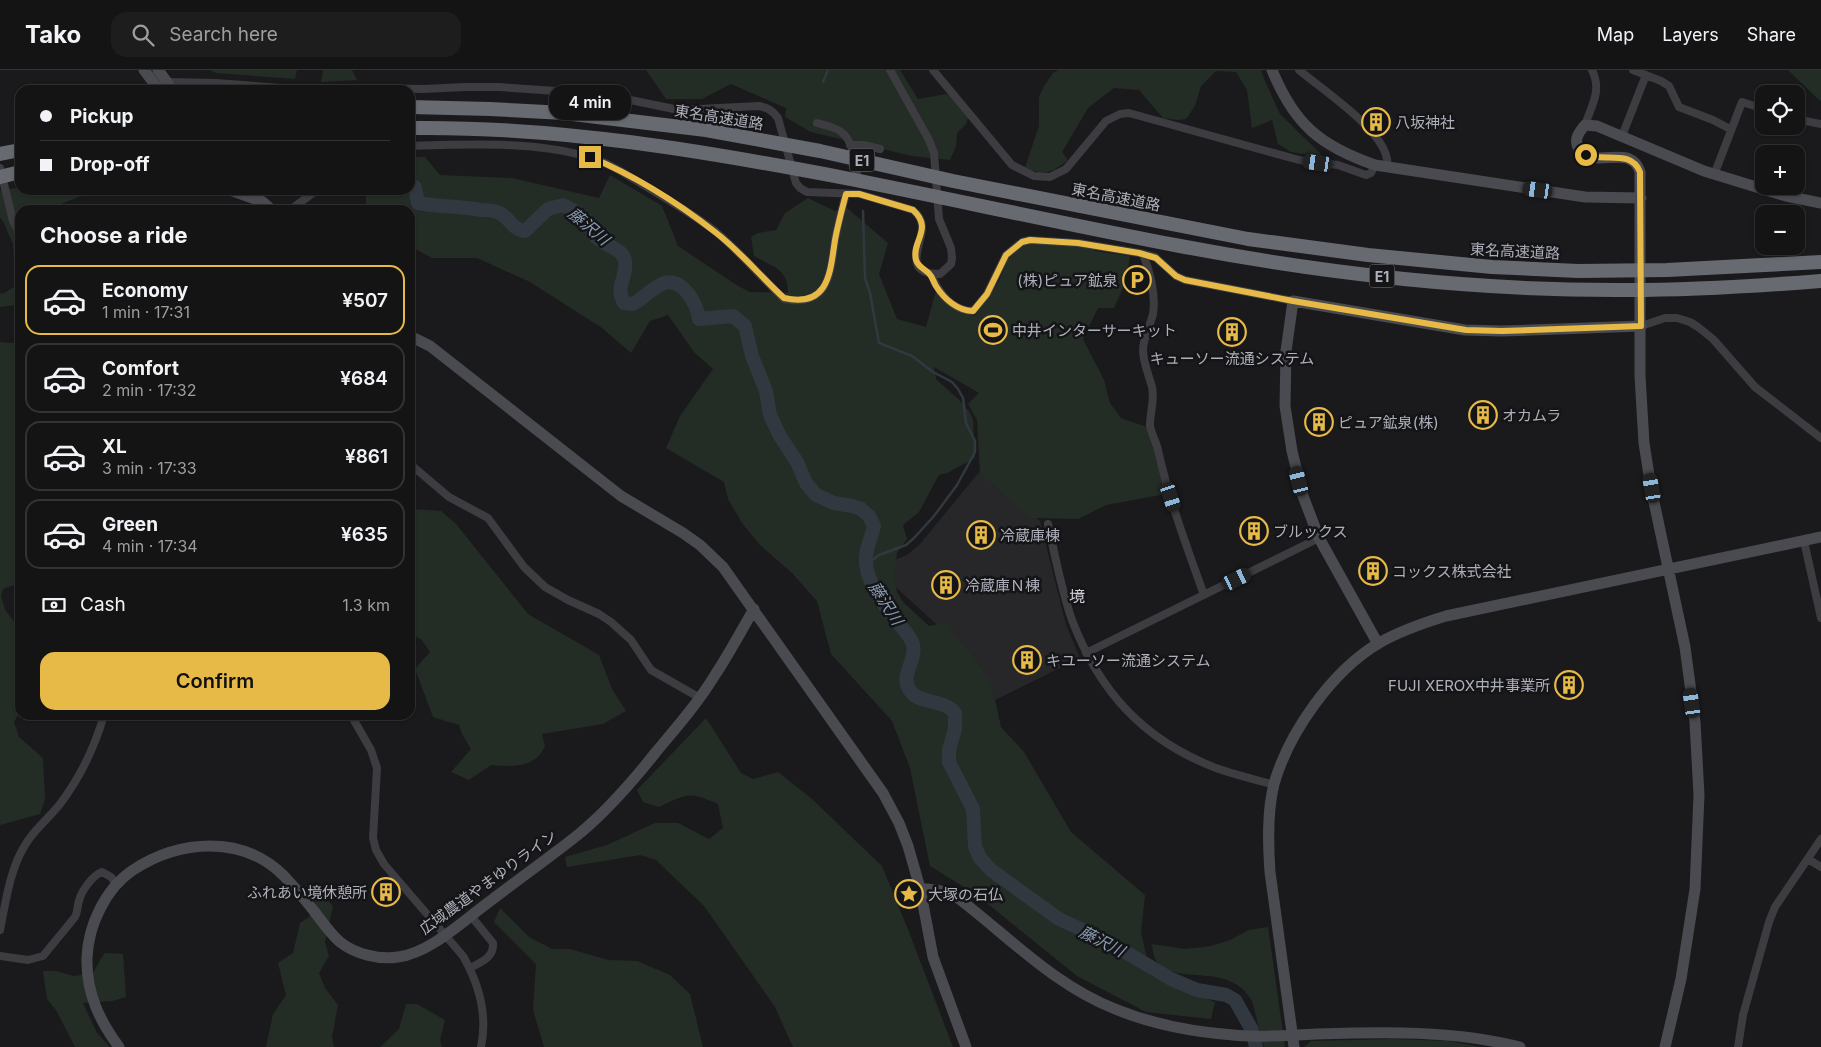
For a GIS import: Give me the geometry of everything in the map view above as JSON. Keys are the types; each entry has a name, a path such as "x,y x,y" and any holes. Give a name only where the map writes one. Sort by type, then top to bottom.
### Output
{"highway":[{"name":"東名高速道路","path":"415,107 564,113 636,120 770,141 953,181 1248,239 1368,255 1492,267 1578,271 1667,270 1821,262"},
{"name":"E1","path":"415,128 538,132 635,142 765,163 1200,250 1303,267 1415,280 1529,288 1628,290 1744,287 1821,281"},
{"path":"0,154 15,151"},
{"path":"0,177 15,173"}],"street":[{"path":"144,70 163,85"},
{"path":"158,70 164,85"},
{"path":"415,89 498,87 601,94 679,110 759,106 773,111 778,118 796,183 800,188 806,192 859,194 913,210 918,215 922,226 915,256 916,262 920,268 931,274 940,274 951,264 952,258 951,248 938,219 934,152 890,70"},
{"path":"933,70 1012,165 1034,176 1050,177 1066,169 1106,121 1120,114 1129,114 1299,160 1338,165 1366,175 1371,173 1375,165"},
{"path":"1272,70 1288,105 1308,129 1333,148 1348,156 1375,165 1585,197 1641,198"},
{"path":"1299,70 1355,114 1381,144 1388,161 1388,167"},
{"path":"1592,70 1597,81 1597,92 1585,125 1577,135 1577,144 1580,151 1593,158 1626,158 1638,165 1640,172 1641,406 1644,444 1685,647 1695,722 1699,795 1695,889 1681,979 1665,1047"},
{"path":"1633,70 1668,86 1679,107 1713,120 1730,129"},
{"path":"1622,136 1646,75"},
{"path":"177,85 216,82 250,85"},
{"path":"1714,175 1730,129 1742,102 1755,106"},
{"path":"1805,121 1821,124"},
{"path":"817,123 841,132 850,145 856,164 859,194"},
{"path":"1585,125 1597,126 1714,175 1786,196 1821,203"},
{"path":"415,146 464,144 505,146 563,151 590,157 612,166 678,206 725,240 784,298 796,301 814,296 821,291 827,282 839,216 846,194"},
{"path":"850,145 864,145 880,149"},
{"path":"0,168 15,225"},
{"path":"244,195 263,202 266,205"},
{"path":"297,205 310,195"},
{"path":"931,274 941,293 953,304 964,311 973,311 987,294 1006,255 1022,242 1030,240 1078,243 1143,254 1156,258 1176,276 1185,280 1293,301 1466,330 1502,331 1641,326 1665,318 1677,318 1698,326 1713,339 1755,387 1821,438"},
{"path":"1143,254 1148,267 1153,312 1143,348 1143,359 1152,388 1153,408 1150,423 1165,480 1204,595"},
{"path":"1293,301 1286,351 1285,406 1292,452 1303,496 1319,538 1378,644"},
{"path":"415,338 430,346 454,364 621,496 683,532 723,567 754,608 883,794 899,823 920,888 933,957 966,1047"},
{"path":"415,468 449,497 488,518 524,567 545,587 605,618 631,640 651,670 700,698"},
{"path":"1048,524 1072,618 1096,672 1115,698 1145,727 1184,753 1216,768 1274,785"},
{"path":"1294,1047 1286,1035 1270,872 1269,833 1274,785 1300,726 1319,698 1358,659 1378,644 1413,627 1446,616 1821,537"},
{"path":"1086,653 1319,538"},
{"path":"1804,540 1821,618"},
{"name":"広域農道やまゆりライン","path":"119,1047 99,1015 91,996 87,955 95,920 104,901 127,874 162,854 187,847 216,846 243,851 259,858 281,874 341,942 362,954 383,958 399,957 417,952 471,916 580,833 608,806 642,769 700,698 754,608"},
{"path":"0,930 14,869 26,843 70,790 90,752 102,720"},
{"path":"354,720 371,750 377,768 373,838 376,850 384,864 451,941 470,968 482,999 484,1036 481,1047"},
{"path":"1738,1047 1743,1016 1769,922 1775,907 1821,839"},
{"path":"1808,859 1821,867"},
{"path":"0,956 28,960 43,956 75,917 78,912 78,902 81,894 97,874 102,872 111,877 117,885"},
{"path":"920,888 941,891 958,898 1074,990 1115,1009 1180,1028 1234,1036 1400,1032 1448,1035 1520,1047"},
{"path":"470,968 487,958 493,949 493,943 471,916"}],"shaded area":[{"path":"210,70 297,70 295,79 216,73"},
{"path":"323,70 352,70 357,80 321,82"},
{"path":"646,70 900,70 918,99 946,94 958,101 969,114 966,124 957,133 956,146 950,160 912,156 811,132 785,117 786,108 731,84 702,99 666,99"},
{"path":"1058,70 1261,70 1280,114 1325,158 1291,152 1278,144 1272,120 1252,128 1247,90 1236,72 1216,71 1201,86 1195,106 1186,119 1163,118 1139,90 1114,88 1088,108 1062,152 1068,160 1048,172 1038,172 1025,168 1039,126 1039,97 1053,73"},
{"path":"1788,70 1821,70 1821,101 1805,85"},
{"path":"415,157 425,157 440,175 512,178 599,198 610,175 662,206 678,246 738,286 750,292 788,293 782,274 773,266 754,256 751,237 758,233 776,230 785,213 808,198 835,211 847,208 888,243 879,274 897,319 926,327 936,291 959,311 975,316 999,281 1009,257 1026,244 1095,248 1095,251 1130,256 1126,281 1114,308 1098,308 1083,339 1104,380 1110,403 1121,418 1150,428 1166,494 1106,505 1078,519 1030,518 980,474 977,420 968,404 979,393 934,367 936,379 958,399 969,411 973,419 975,458 947,473 939,475 919,512 903,525 907,539 897,553 894,579 897,592 903,602 929,626 950,622 953,634 970,652 991,682 1001,727 1024,752 1071,832 1145,895 1141,932 1151,976 1215,1002 1211,1019 1146,1012 1077,976 978,896 930,866 910,768 892,721 831,654 817,601 792,573 759,544 742,523 728,499 724,482 666,448 680,416 713,369 694,352 668,315 650,321 631,353 602,328 530,282 477,258 432,258 415,249 415,205 366,205 364,195 415,195"},
{"path":"15,188 15,195 84,195 58,205 15,205 15,286 13,244 0,218 0,191"},
{"path":"15,286 15,305 0,307 0,293 3,294"},
{"path":"0,342 15,342 15,585 4,588 1,595 5,610 15,623 14,722 19,737 43,758 45,799 40,814 0,825"},
{"path":"980,471 1040,521 1066,625 1080,658 985,705 945,632 889,581 892,561 907,555 920,544"},
{"path":"415,509 441,511 456,524 528,614 599,655 612,689 626,711 603,724 542,734 545,746 536,759 515,766 491,765 469,780 451,772 471,749 459,725 433,717 415,669 430,652 421,639 415,636"},
{"path":"706,718 741,773 753,779 778,772 812,799 882,866 953,1047 793,1047 775,1007 704,906 656,860 640,855 567,867 565,857 607,845 655,823 678,823 709,839 723,828 718,804 700,797 688,796 659,807 643,802 637,790"},
{"path":"314,886 333,906 325,942 329,956 319,973 325,988 338,1005 332,1037 334,1047 266,1047 273,1014 286,995 278,963 293,953 300,923 309,917 317,906 307,887"},
{"path":"500,908 529,937 552,949 570,949 608,960 637,961 670,975 690,994 703,1047 544,1047 533,1010 536,964 494,922"},
{"path":"1268,927 1285,1047 1264,1047 1252,1001 1242,989 1231,981 1218,977 1167,970 1156,961 1152,944 1185,949 1211,946 1230,940 1249,930"},
{"path":"105,953 123,954 126,997 112,1001 83,1003 97,1033 110,1047 75,1047 56,1010 47,999 43,971 56,971 74,976 93,973"},
{"path":"406,1004 417,1004 445,1020 440,1040 442,1047 380,1047 399,1029"},
{"path":"1393,1039 1449,1041 1481,1047 1304,1047 1311,1041"}],"waterway":[{"path":"823,82 828,70"},
{"name":"藤沢川","path":"415,187 418,203 495,211 505,216 516,228 525,231 548,209 563,205 581,215 596,237 617,250 624,257 625,272 620,291 624,303 633,304 655,288 669,282 682,287 687,292 692,299 699,319 733,316 745,326 752,356 766,391 770,415 780,436 797,462 806,483 816,495 834,503 861,509 869,516 874,526 867,548 866,565 875,590 912,642 914,651 906,680 908,686 915,696 945,706 955,713 955,729 949,750 949,762 973,809 975,847 980,858 991,870 1059,919 1107,941 1171,979 1197,990 1226,995 1235,1000 1252,1030 1256,1047"},
{"path":"863,211 865,278 870,293 879,343 912,356 933,372 952,382 963,398 966,423 975,441 975,452 957,485 934,516 906,545 879,555 867,564"}],"place":[{"name":"八坂神社","path":"1376,122"},
{"name":"(株)ピュア鉱泉","path":"1137,280"},
{"name":"中井インターサーキット","path":"993,330"},
{"name":"キューソー流通システム","path":"1232,332"},
{"name":"オカムラ","path":"1483,415"},
{"name":"ピュア鉱泉(株)","path":"1319,422"},
{"name":"ブルックス","path":"1254,531"},
{"name":"冷蔵庫棟","path":"981,535"},
{"name":"コックス株式会社","path":"1373,571"},
{"name":"冷蔵庫Ｎ棟","path":"946,585"},
{"name":"キユーソー流通システム","path":"1027,660"},
{"name":"FUJI XEROX中井事業所","path":"1569,685"},
{"name":"ふれあい境休憩所","path":"386,892"},
{"name":"大塚の石仏","path":"909,894"}],"district":[{"name":"境","path":"1077,596"}],"route":[{"path":"590,157 612,166 715,231 784,298 796,301 814,296 821,291 827,282 839,216 846,194 859,194 913,210 918,215 922,226 915,256 916,262 920,268 931,274 935,285 941,293 964,311 973,311 987,294 1006,255 1012,248 1030,240 1078,243 1139,253 1156,258 1176,276 1185,280 1293,301 1466,330 1502,331 1641,326 1640,172 1638,165 1626,158 1593,158 1586,155"}]}
